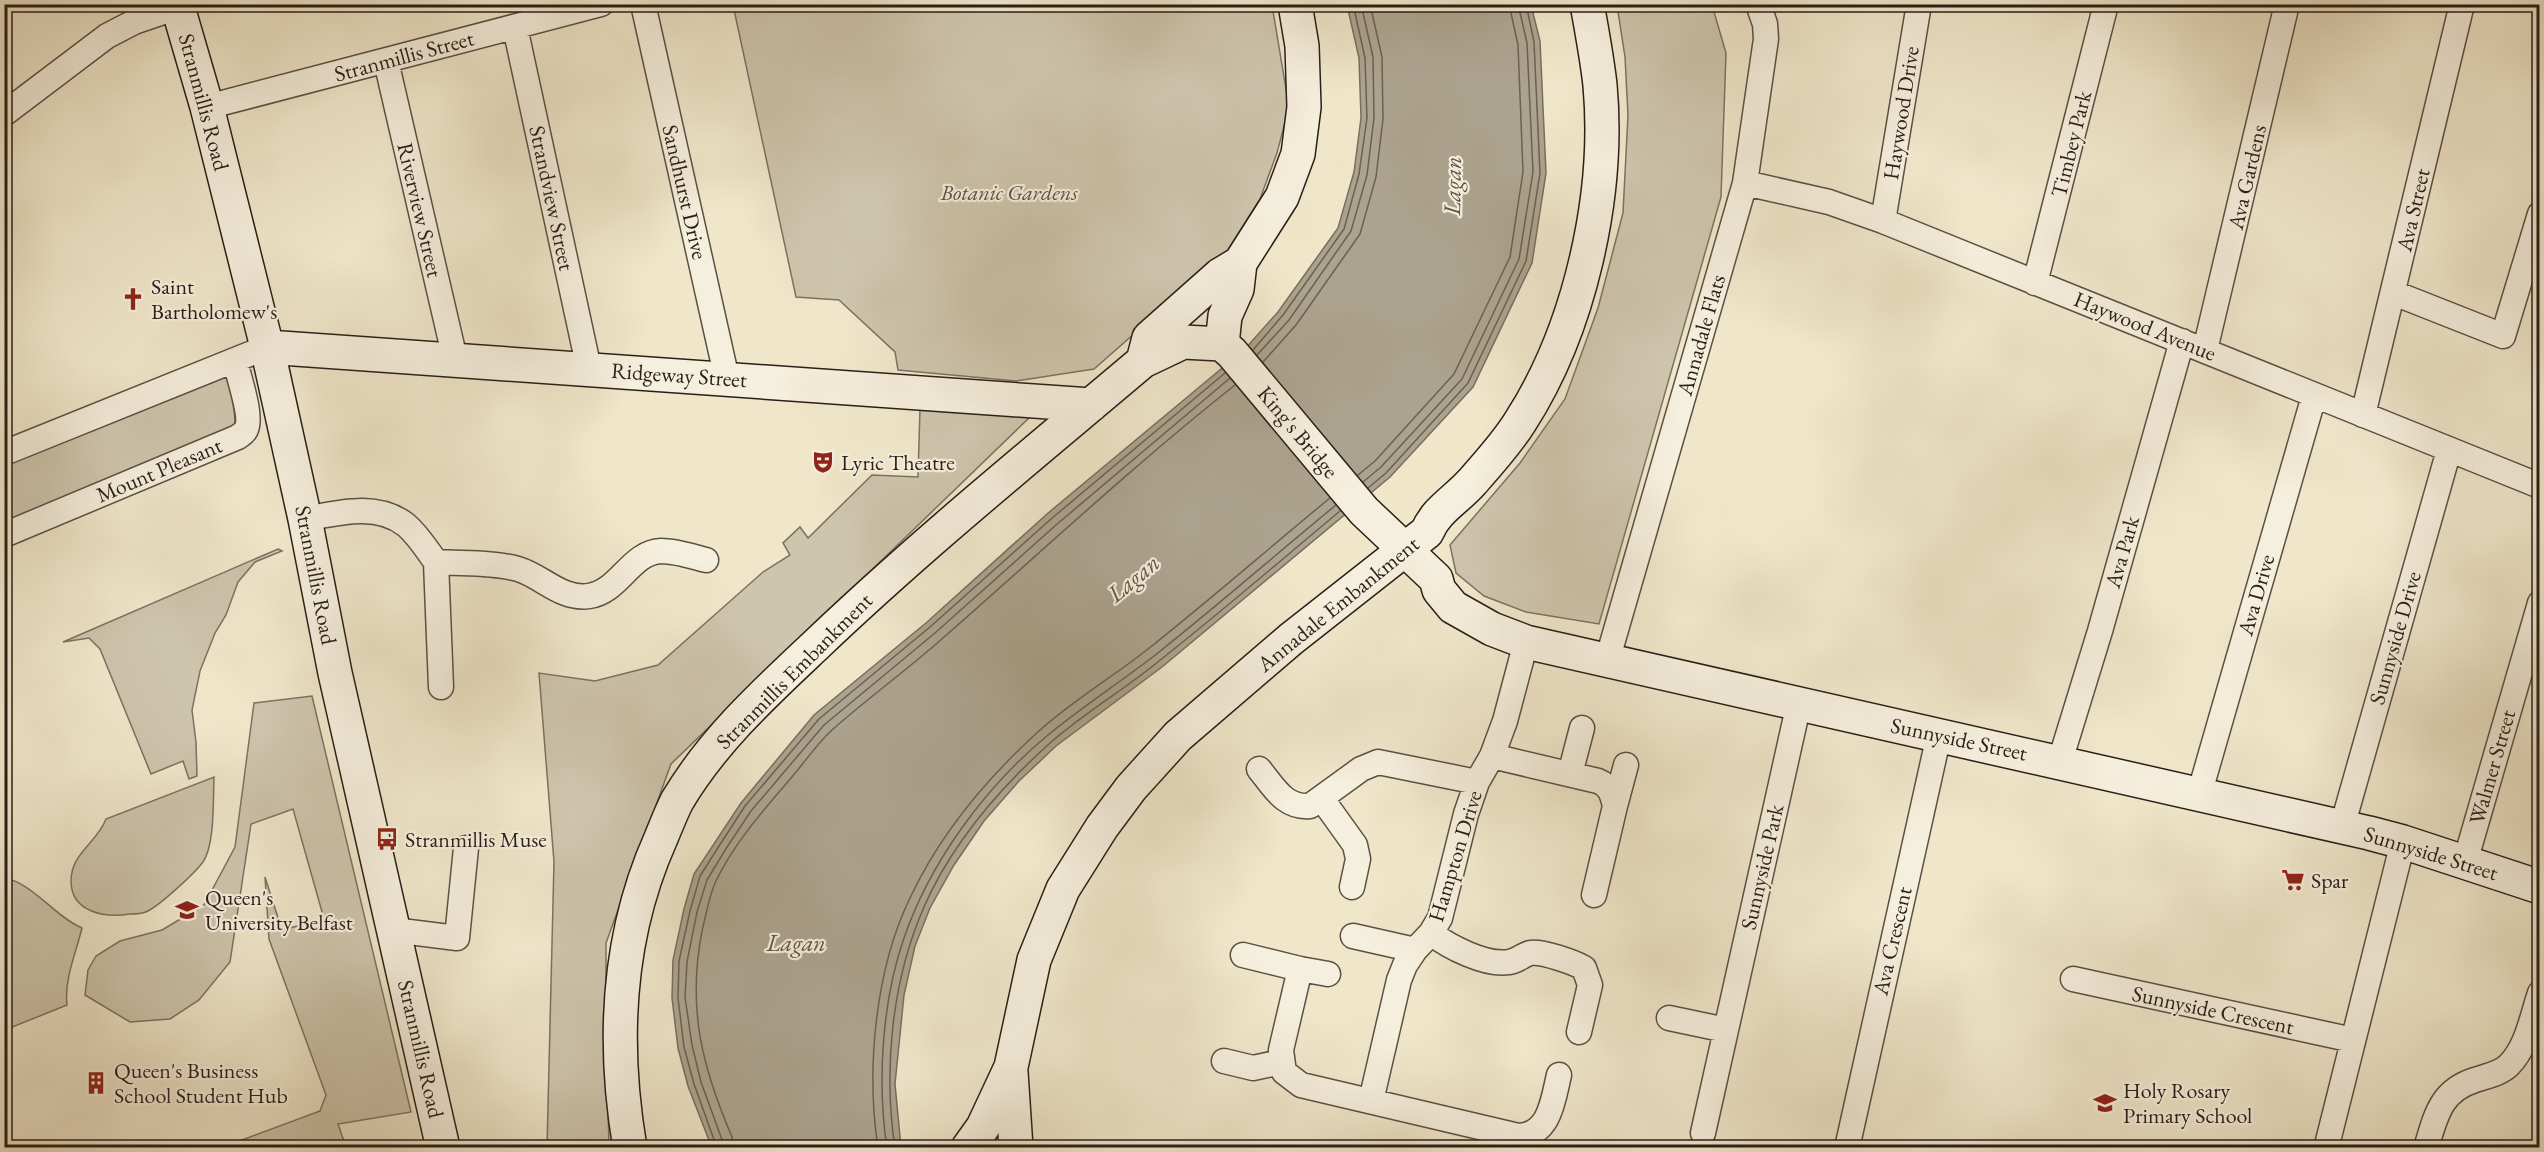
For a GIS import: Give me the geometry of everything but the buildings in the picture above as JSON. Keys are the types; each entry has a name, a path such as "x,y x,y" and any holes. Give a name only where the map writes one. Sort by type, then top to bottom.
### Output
{"street":[{"name":"Stranmillis Street","path":"207,107 602,4"},
{"name":"Sandhurst Drive","path":"643,4 727,379"},
{"name":"Stranmillis Embankment","path":"639,1148 628,1133 621,1078 622,979 630,925 650,863 677,802 705,760 747,711 847,615 1143,361 1184,342 1227,349 1223,322 1237,289 1240,263 1282,197 1298,154 1305,79 1295,4"},
{"name":"Annadale Embankment","path":"968,1148 982,1127 1011,1067 1034,960 1063,889 1131,788 1179,736 1291,639 1427,532 1433,518 1471,483 1520,423 1544,380 1573,309 1591,234 1600,161 1600,88 1587,4"},
{"name":"Annadale Flats","path":"1607,661 1745,183 1766,39 1765,24 1758,4"},
{"name":"Haywood Drive","path":"1883,221 1919,4"},
{"name":"Timbey Park","path":"2036,283 2106,4"},
{"name":"Ava Gardens","path":"2205,350 2288,4"},
{"name":"Ava Street","path":"2363,415 2462,4"},
{"path":"4,114 107,36 134,22 177,6"},
{"name":"Stranmillis Road","path":"177,6 207,107 267,347 305,519 335,674 443,1148"},
{"name":"Strandview Street","path":"515,27 589,369"},
{"name":"Riverview Street","path":"386,61 455,359"},
{"name":"Haywood Avenue","path":"1745,183 1829,202 1883,221 2540,486"},
{"path":"2394,293 2503,336 2540,214"},
{"name":"Stranmillis Embankment","path":"1143,361 1149,338 1220,275 1240,263"},
{"name":"Ava Park","path":"2060,761 2100,631 2182,341"},
{"name":"Ridgeway Street","path":"267,347 1091,405"},
{"path":"4,453 267,347"},
{"name":"King's Bridge","path":"1227,349 1369,516 1407,550"},
{"name":"Mount Pleasant","path":"4,535 237,437 245,431 248,423 247,412 235,361"},
{"name":"Ava Drive","path":"2199,795 2314,396"},
{"name":"Sunnyside Drive","path":"2342,827 2449,450"},
{"path":"305,519 346,511 370,511 391,516 406,526 436,562 441,687"},
{"path":"1433,518 1409,522 1369,516 1377,547 1367,579 1409,579 1438,590"},
{"name":"Sunnyside Street","path":"1407,550 1436,579 1438,590 1453,607 1492,629 1526,642 2060,761 2342,827 2403,842 2540,887"},
{"path":"436,562 498,565 519,570 559,591 590,596 608,589 648,554 660,551 706,560"},
{"name":"Walmer Street","path":"2465,862 2540,603"},
{"name":"Hampton Drive","path":"1371,1101 1400,980 1440,918 1448,894 1466,814 1477,782 1492,756 1505,721 1526,642"},
{"name":"Sunnyside Park","path":"1703,1133 1799,704"},
{"path":"1570,774 1582,728"},
{"name":"Ava Crescent","path":"1846,1148 1939,735"},
{"path":"1492,756 1607,785 1613,794 1615,806"},
{"path":"1259,769 1281,797 1290,804 1310,806 1361,769 1378,762 1477,782"},
{"path":"1594,895 1626,765"},
{"path":"1322,799 1355,844 1358,859 1352,887"},
{"path":"2328,1141 2403,842"},
{"path":"393,930 457,938 466,848"},
{"path":"1353,936 1423,942 1507,963 1534,952 1575,962 1584,968 1590,985 1579,1032"},
{"path":"1243,955 1328,974"},
{"path":"1300,969 1281,1050 1281,1062 1284,1072 1301,1085 1526,1136 1537,1131 1546,1121 1559,1075"},
{"name":"Sunnyside Crescent","path":"2073,979 2353,1040"},
{"path":"2426,1148 2437,1112 2444,1099 2455,1088 2495,1074 2507,1067 2516,1057 2540,993"},
{"path":"1669,1018 1726,1030"},
{"path":"1224,1061 1253,1068 1281,1062"},
{"name":"Annadale Embankment","path":"1011,1067 1016,1148"}],"green space":[{"name":"Botanic Gardens","path":"733,5 1272,5 1289,107 1277,153 1260,199 1226,253 1094,369 1016,381 898,370 895,352 839,300 796,297"},
{"path":"1617,5 1712,5 1726,53 1721,197 1599,624 1526,612 1484,596 1456,573 1450,545 1520,463 1565,399 1598,308 1623,213 1628,115 1625,57"},
{"path":"224,371 240,416 236,428 5,523 5,461"},
{"path":"920,408 1030,417 671,764 606,943 609,1147 547,1147 554,862 539,673 595,681 658,665 763,572 790,555 783,543 800,527 808,538 872,475 918,477"},
{"path":"278,549 282,551 255,562 238,582 226,615 215,633 200,671 192,710 197,776 189,779 183,761 151,774 100,649 89,638 63,642"},
{"path":"312,696 411,1112 338,1124 346,1147 230,1147 242,1140 320,1111 326,1095 269,939 265,877 282,930 324,919 293,809 251,824 230,962 199,1000 170,1019 130,1022 85,995 88,970 96,956 120,941 162,930 204,905 235,847 254,703"},
{"path":"214,777 210,844 199,867 146,912 111,915 83,907 73,892 72,871 80,855 97,835 106,819"},
{"path":"4,878 24,886 62,916 82,928 67,986 67,1005 5,1030"}],"water":[{"name":"Lagan","path":"1347,5 1531,5 1540,41 1546,173 1532,263 1473,387 1390,477 1162,667 1056,746 1019,781 984,821 954,865 930,908 915,946 904,995 895,1084 901,1147 712,1148 688,1086 678,1048 672,998 673,960 694,874 741,803 814,715 926,623 1047,514 1245,349 1278,312 1338,228 1354,172 1361,118 1359,58"}],"place":[{"name":"Saint Bartholomew's","path":"133,299"},
{"name":"Lyric Theatre","path":"823,462"},
{"name":"Stranmillis Muse","path":"387,839"},
{"name":"Spar","path":"2293,880"},
{"name":"Queen's University Belfast","path":"187,910"},
{"name":"Queen's Business School Student Hub","path":"96,1083"},
{"name":"Holy Rosary Primary School","path":"2105,1103"}]}
